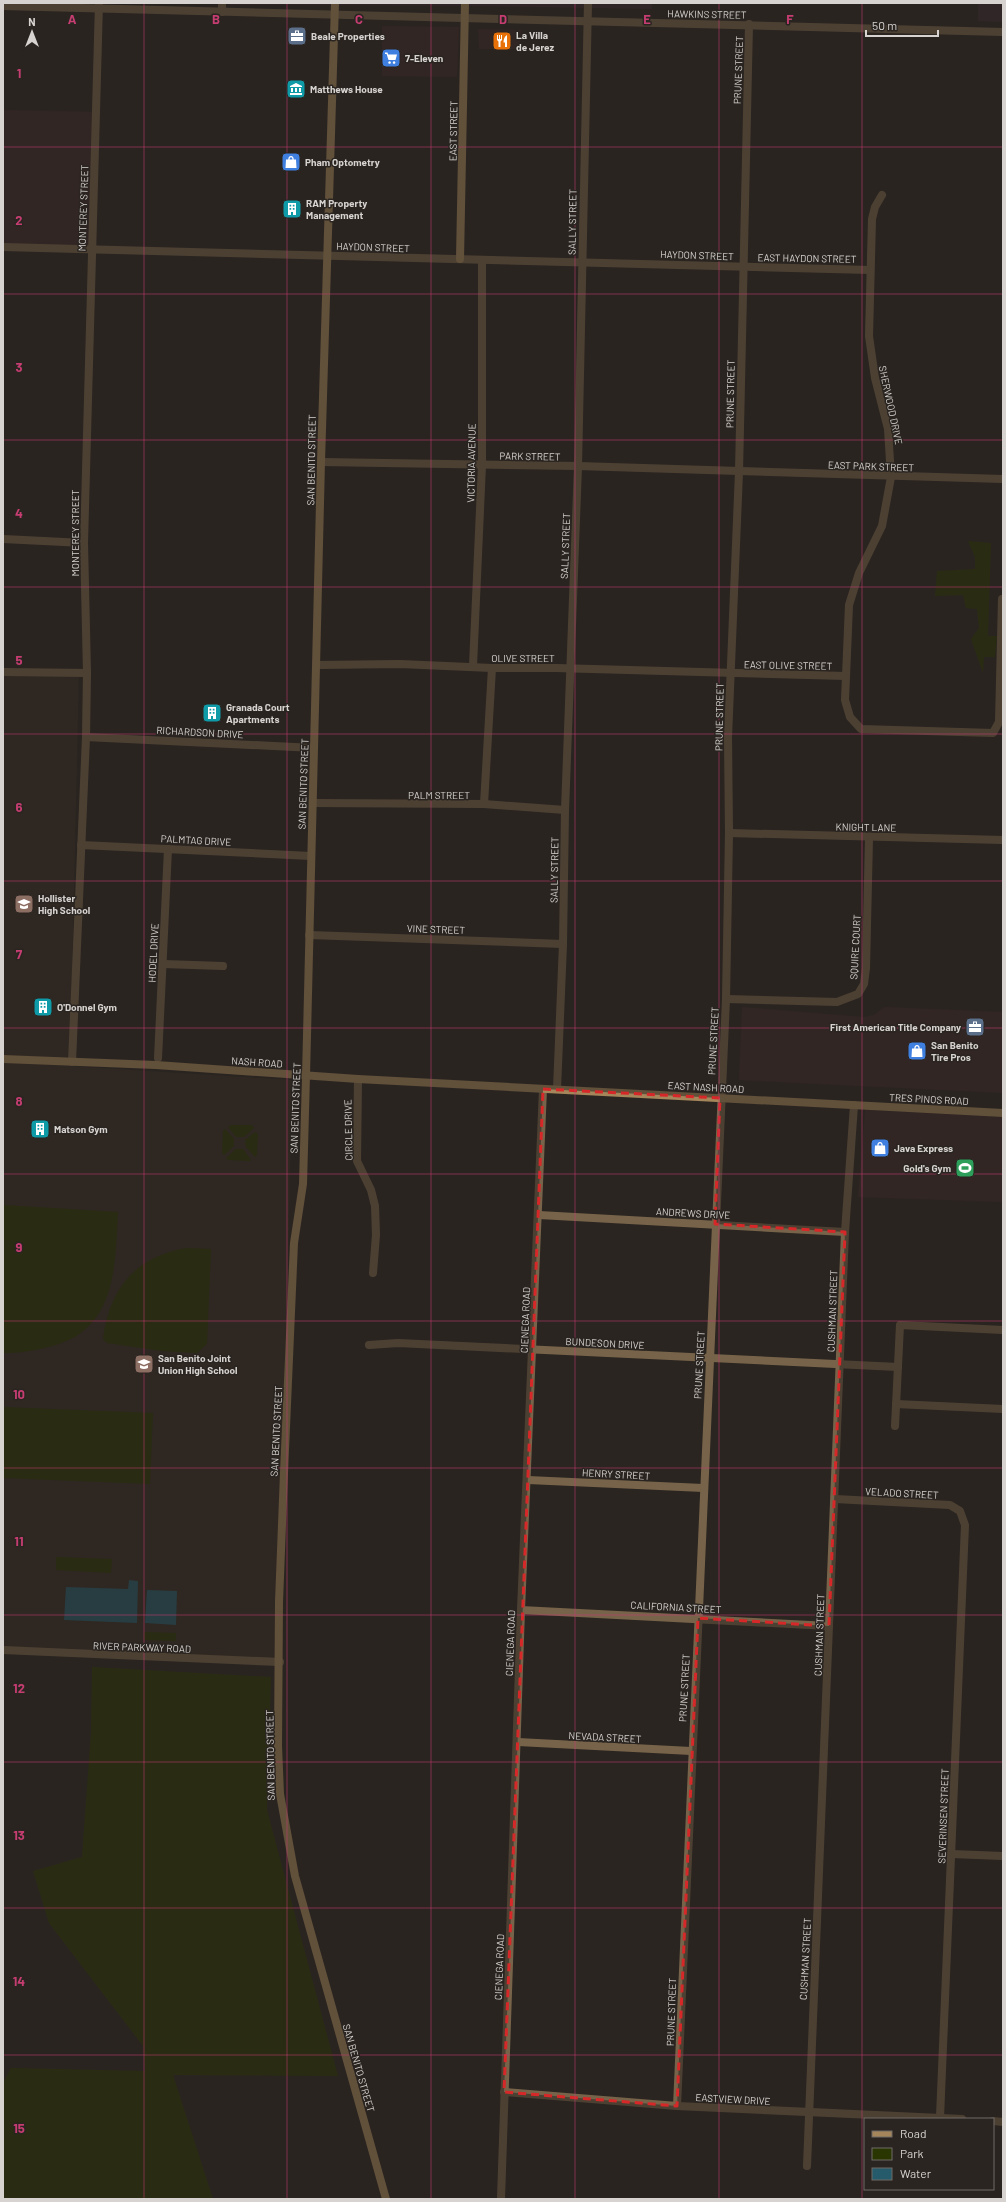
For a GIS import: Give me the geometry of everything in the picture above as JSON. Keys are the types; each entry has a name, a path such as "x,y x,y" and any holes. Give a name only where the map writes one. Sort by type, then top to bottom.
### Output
{"main road":[{"name":"SAN BENITO STREET","path":"335,3 320,462 317,665 303,1184 294,1243 284,1473 278,1746 280,1794 291,1859 386,2199"},
{"name":"EAST STREET","path":"460,259 465,3"},
{"name":"NASH ROAD","path":"3,1059 156,1065 306,1076 558,1089"},
{"name":"EAST NASH ROAD","path":"558,1089 854,1105"},
{"name":"TRES PINOS ROAD","path":"854,1105 1003,1113"}],"street":[{"path":"222,3 222,12"},
{"name":"SALLY STREET","path":"558,1089 563,944 564,810 578,466 581,262 588,3"},
{"name":"HAWKINS STREET","path":"3,6 99,6 222,12 749,24 1003,32"},
{"name":"MONTEREY STREET","path":"72,1062 86,737 87,673 84,543 99,6"},
{"name":"PRUNE STREET","path":"677,2106 691,1751 710,1358 720,1098 726,999 730,674 739,472 749,24"},
{"name":"SHERWOOD DRIVE","path":"882,195 875,207 872,219 868,324 871,356 888,429 891,477 882,526 859,573 849,605 845,700 850,717 861,729 993,733 999,722 1002,641"},
{"name":"HAYDON STREET","path":"3,247 743,267"},
{"name":"VICTORIA AVENUE","path":"473,666 482,465 482,260"},
{"name":"EAST HAYDON STREET","path":"743,267 870,270"},
{"name":"PARK STREET","path":"320,462 578,466 739,472"},
{"name":"EAST PARK STREET","path":"739,472 1003,480"},
{"path":"3,539 84,543"},
{"path":"1002,599 1002,641"},
{"name":"OLIVE STREET","path":"317,665 400,664 492,668 570,668 730,674"},
{"path":"484,804 492,668"},
{"path":"3,672 87,673"},
{"name":"EAST OLIVE STREET","path":"730,674 846,676"},
{"name":"RICHARDSON DRIVE","path":"86,737 314,748"},
{"name":"PALM STREET","path":"313,803 484,804 564,810"},
{"name":"KNIGHT LANE","path":"729,833 869,838 1003,840"},
{"name":"SQUIRE COURT","path":"726,999 837,1002 858,994 864,984 866,968 869,838"},
{"name":"PALMTAG DRIVE","path":"81,845 311,856"},
{"name":"HODEL DRIVE","path":"158,1058 168,849"},
{"name":"VINE STREET","path":"309,935 563,944"},
{"path":"163,964 223,966"},
{"name":"CIRCLE DRIVE","path":"358,1079 357,1161 371,1190 375,1206 376,1235 373,1273"},
{"name":"CIENEGA ROAD","path":"501,2199 518,1742 521,1610 534,1349 543,1089"},
{"name":"CUSHMAN STREET","path":"807,2166 813,1988 835,1499 845,1232 854,1105"},
{"name":"ANDREWS DRIVE","path":"539,1215 845,1232"},
{"path":"895,1426 900,1325 1003,1330"},
{"name":"BUNDESON DRIVE","path":"369,1345 398,1343 898,1366"},
{"path":"896,1404 1003,1409"},
{"name":"HENRY STREET","path":"528,1480 704,1488"},
{"name":"VELADO STREET","path":"835,1499 950,1505 957,1508 963,1516"},
{"name":"SEVERINSEN STREET","path":"940,2117 965,1525 963,1516"},
{"name":"CALIFORNIA STREET","path":"521,1610 829,1626"},
{"name":"RIVER PARKWAY ROAD","path":"3,1650 280,1662"},
{"name":"NEVADA STREET","path":"518,1742 691,1751"},
{"path":"951,1854 1003,1856"},
{"name":"EASTVIEW DRIVE","path":"504,2092 677,2106 951,2118"}],"highlighted area":[{"path":"543,1089 720,1098 715,1224 845,1232 829,1626 698,1618 677,2106 504,2092"}],"shaded area":[{"path":"229,3 652,3 652,9 482,6 229,5"},
{"path":"978,3 1003,3 1003,22 978,21"},
{"path":"382,26 459,27 457,77 382,76"},
{"path":"478,29 521,30 520,49 479,49"},
{"path":"3,110 97,112 92,249 3,247"},
{"name":"San Benito Joint Union High School","path":"3,675 79,675 70,1066 292,1080 279,1664 3,1648"},
{"path":"742,1007 864,1017 874,1015 884,1007 1003,1012 1003,1093 739,1080"},
{"path":"865,1110 1003,1117 1003,1202 858,1197"}],"green space":[{"path":"968,541 991,543 988,636 997,636 995,657 984,657 983,673 971,639 979,628 977,609 966,608 963,595 935,596 937,571 975,569 975,557"},
{"path":"231,1125 252,1125 254,1128 244,1137 236,1137 228,1127"},
{"path":"225,1129 234,1139 234,1146 224,1155 222,1153 223,1131"},
{"path":"255,1132 258,1134 257,1155 255,1157 246,1147 245,1140"},
{"path":"236,1149 243,1149 251,1160 228,1160 226,1158"},
{"path":"3,1205 118,1212 115,1255 107,1295 99,1313 87,1328 70,1339 37,1350 3,1353"},
{"path":"187,1248 211,1249 207,1344 197,1353 162,1351 107,1343 103,1339 106,1321 111,1305 119,1290 128,1278 140,1267 153,1259 169,1252"},
{"path":"3,1407 153,1413 150,1484 3,1478"},
{"path":"56,1557 112,1559 111,1573 56,1570"},
{"path":"144,1632 176,1633 176,1641 144,1640"},
{"path":"92,1667 271,1677 267,1810 338,2076 173,2075 213,2199 3,2199 3,2084 11,2068 145,2071 143,2046 49,1923 33,1871 82,1857 91,1732"}],"water":[{"path":"129,1580 138,1581 137,1623 64,1620 66,1587 128,1589"},
{"path":"147,1590 177,1591 176,1625 145,1623"}],"place":[{"name":"Beale Properties","path":"297,36"},
{"name":"La Villa de Jerez","path":"502,41"},
{"name":"7-Eleven","path":"391,58"},
{"name":"Matthews House","path":"296,89"},
{"name":"Pham Optometry","path":"291,162"},
{"name":"RAM Property Management","path":"292,209"},
{"name":"Granada Court Apartments","path":"212,713"},
{"name":"Hollister High School","path":"24,904"},
{"name":"O'Donnel Gym","path":"43,1007"},
{"name":"First American Title Company","path":"975,1027"},
{"name":"San Benito Tire Pros","path":"917,1051"},
{"name":"Matson Gym","path":"40,1129"},
{"name":"Java Express","path":"880,1148"},
{"name":"Gold's Gym","path":"965,1168"},
{"name":"San Benito Joint Union High School","path":"144,1364"}]}
